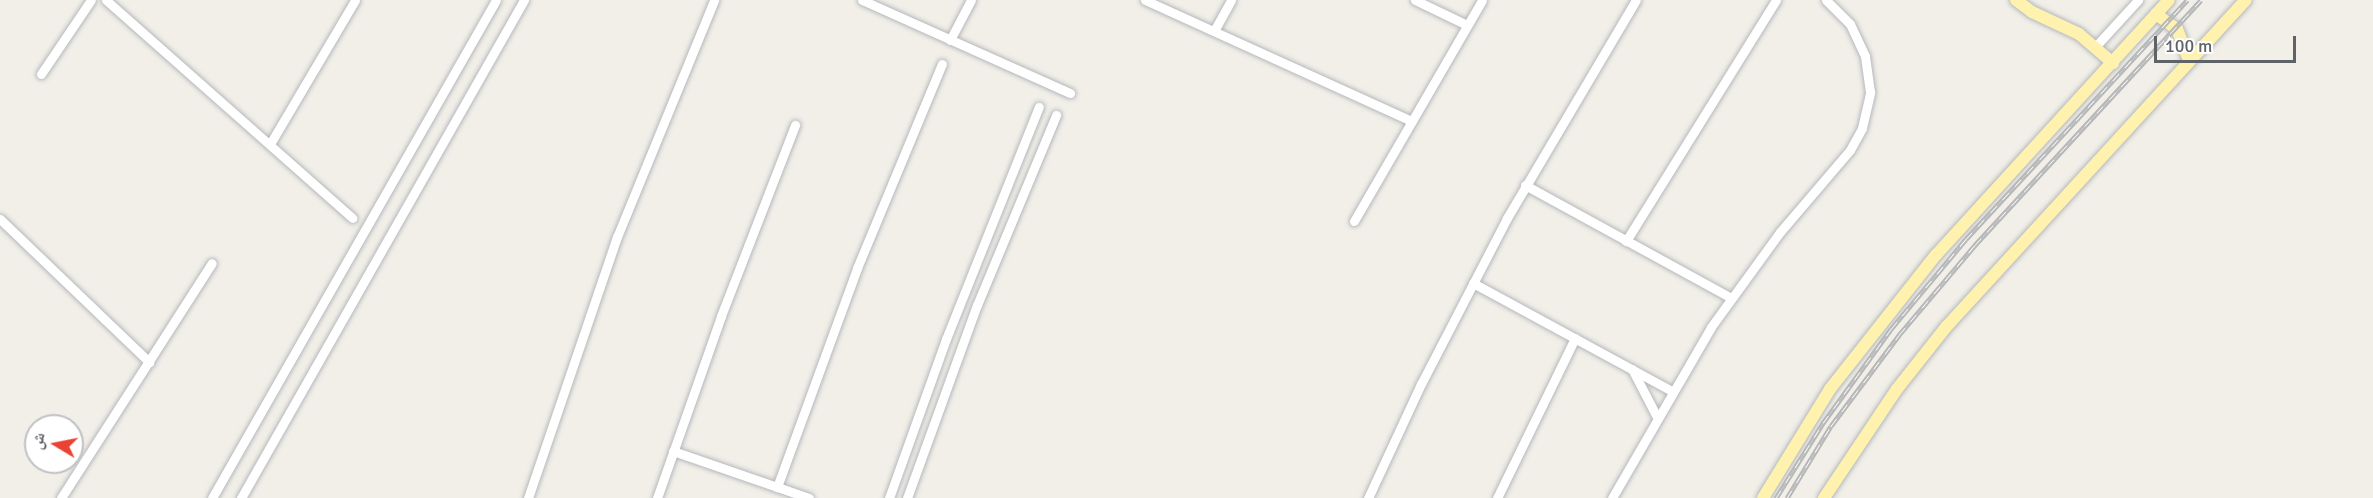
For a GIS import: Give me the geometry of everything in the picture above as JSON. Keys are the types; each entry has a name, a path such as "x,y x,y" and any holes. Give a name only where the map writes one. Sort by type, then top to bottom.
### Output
{"main road":[{"path":"2016,0 2037,15 2073,30 2112,63"},
{"path":"1763,498 1830,389 1936,255 2169,0"},
{"path":"1824,498 1897,389 1947,326 2246,0"},
{"path":"2156,14 2182,36 2189,61"}],"street":[{"path":"41,74 92,0"},
{"path":"106,0 352,218"},
{"path":"270,144 355,0"},
{"path":"212,498 496,0"},
{"path":"241,498 524,0"},
{"path":"528,498 617,237 714,0"},
{"path":"862,0 1070,93"},
{"path":"951,40 971,0"},
{"path":"1145,0 1412,122"},
{"path":"1214,31 1231,0"},
{"path":"1415,0 1467,25"},
{"path":"1354,221 1482,0"},
{"path":"1368,498 1473,283 1525,185 1636,0"},
{"path":"1626,241 1776,0"},
{"path":"1612,498 1672,391 1731,298 1780,232 1850,150 1866,116 1870,80 1863,51 1850,24 1826,0"},
{"path":"2095,47 2138,0"},
{"path":"777,487 853,278 942,64"},
{"path":"889,498 1039,107"},
{"path":"907,498 977,304 1056,115"},
{"path":"657,498 795,125"},
{"path":"1019,156 1036,164"},
{"path":"1525,185 1731,298"},
{"path":"0,219 149,362"},
{"path":"61,498 213,263"},
{"path":"1473,283 1672,391"},
{"path":"1497,498 1575,338"},
{"path":"1632,369 1657,417"},
{"path":"673,451 809,498"}],"railway":[{"path":"1776,498 1823,423 1891,329 1966,239 2187,0"},
{"path":"1787,498 1831,426 1899,335 1975,245 2201,0"}]}
